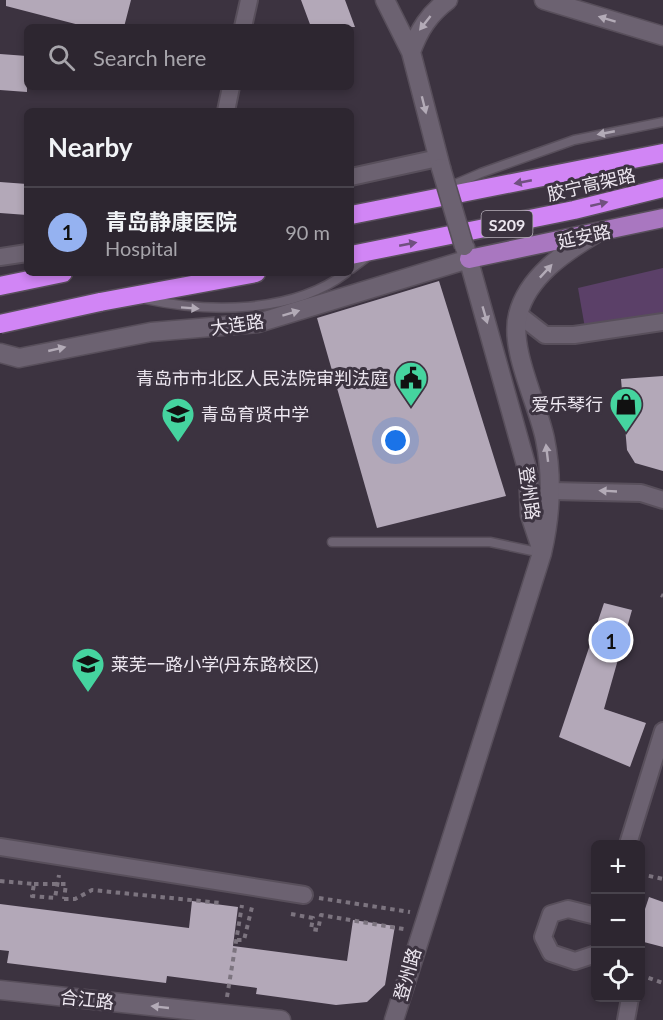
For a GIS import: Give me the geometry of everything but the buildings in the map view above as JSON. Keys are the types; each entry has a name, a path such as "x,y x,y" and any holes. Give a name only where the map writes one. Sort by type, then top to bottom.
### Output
{"highway":[{"name":"胶宁高架路","path":"354,214 663,153"},
{"name":"胶宁高架路","path":"354,254 663,188"},
{"path":"0,286 48,276"},
{"path":"0,324 100,302 240,276"}],"main road":[{"name":"登州路","path":"385,0 411,52 439,163 528,472 530,515 542,553 394,1020"},
{"path":"411,52 419,30 436,9 448,0"},
{"path":"544,0 663,36"},
{"name":"延安路","path":"466,252 596,234 663,218"},
{"path":"542,553 550,518 552,491 545,440 517,336 518,314 543,272 567,251 596,234"},
{"name":"大连路","path":"0,353 19,358 151,332 258,323 466,252"},
{"name":"合江路","path":"0,990 281,1020"}],"street":[{"path":"244,24 249,0"},
{"path":"227,108 230,90"},
{"path":"354,177 439,163"},
{"path":"0,257 24,253"},
{"path":"518,314 545,335 574,335 663,322"},
{"path":"552,491 573,489 641,493 663,500"},
{"path":"629,840 663,731"},
{"path":"0,847 304,895"},
{"path":"591,915 568,909 551,914 543,938 551,953 576,961 591,956"},
{"path":"626,1020 629,1002"}],"lane":[{"path":"416,202 481,173 574,140 663,122"},
{"path":"354,267 376,250"},
{"path":"133,296 183,308 234,309 288,299 335,281 342,276"},
{"path":"332,542 490,542 542,553"}],"path":[{"path":"34,884 32,896 55,898 59,872"},
{"path":"645,875 663,879"},
{"path":"0,881 66,884 64,899 75,899 92,890 243,905 229,991"},
{"path":"304,895 410,912"},
{"path":"237,940 244,940 252,907"},
{"path":"313,918 311,929 318,930 321,915 405,929"},
{"path":"645,977 663,983"}],"shaded area":[{"path":"663,268 663,314 585,328 578,288"}],"place":[{"name":"青岛市市北区人民法院审判法庭","path":"411,407"},
{"name":"爱乐琴行","path":"626,433"},
{"name":"青岛育贤中学","path":"178,443"},
{"name":"青岛静康医院","path":"611,640"},
{"name":"莱芜一路小学(丹东路校区)","path":"88,693"}]}
